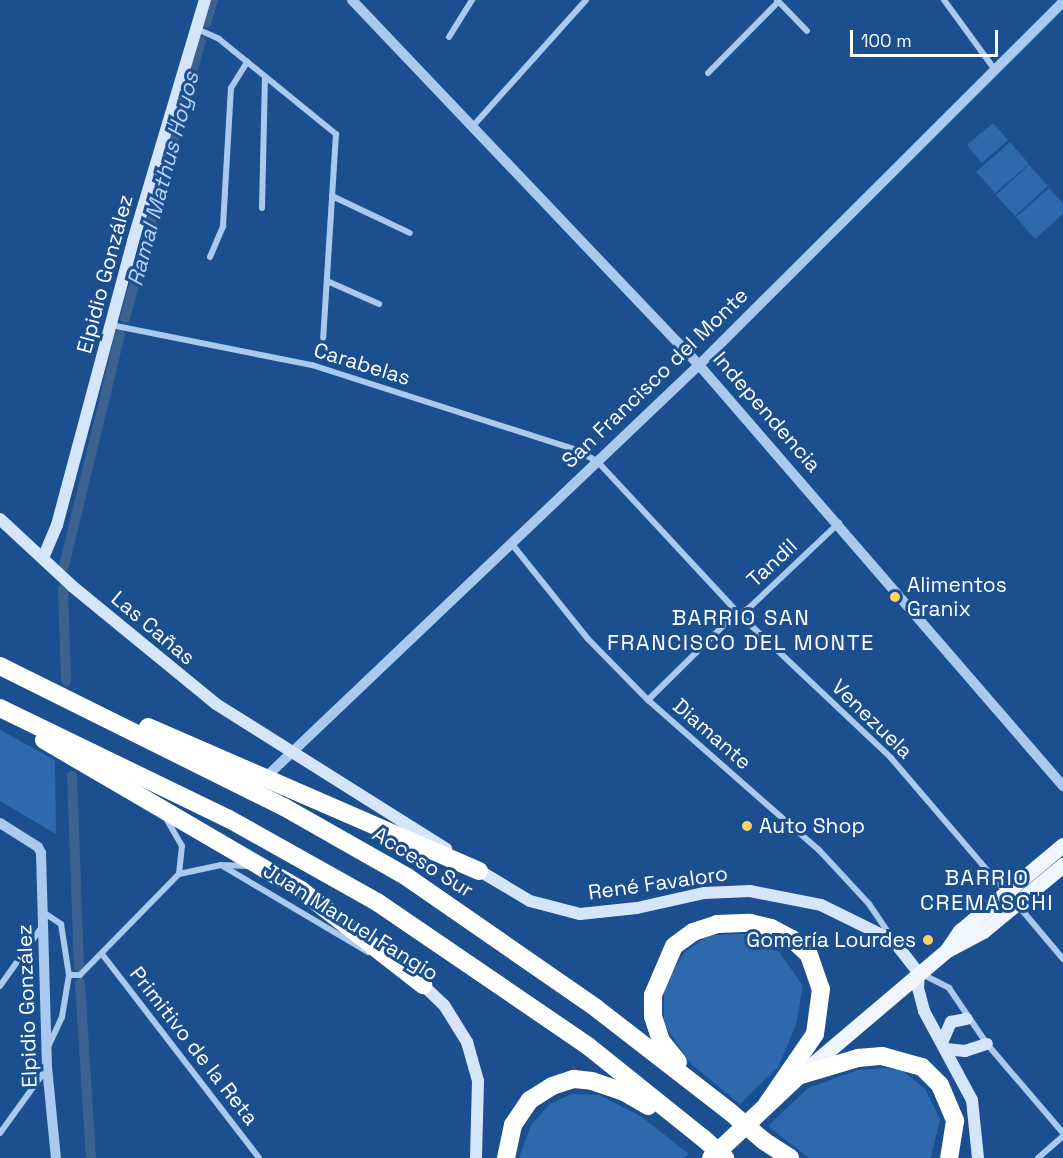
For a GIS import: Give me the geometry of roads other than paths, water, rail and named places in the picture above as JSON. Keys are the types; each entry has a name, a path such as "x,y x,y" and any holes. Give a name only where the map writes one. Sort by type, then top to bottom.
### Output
{"highway":[{"path":"0,657 63,695 267,776 479,871"},
{"name":"Acceso Sur","path":"0,666 63,695 284,807 407,877 596,1008 729,1111 783,1158"},
{"path":"0,710 148,801 264,867 361,934 423,985"},
{"path":"0,710 228,819 377,902 588,1046 725,1158"},
{"path":"729,1111 673,1057 661,1041 653,1016 653,995 674,946 693,932 717,924 750,923 771,928 792,939 809,955 816,969 821,989 815,1034 767,1104"},
{"path":"711,1158 798,1076 858,1058 882,1056 922,1067 940,1085 953,1109 955,1135 949,1158"},
{"path":"506,1158 513,1125 530,1100 552,1086 574,1079 624,1092 703,1138"},
{"path":"764,1141 790,1158"}],"main road":[{"name":"Elpidio González","path":"43,558 57,525 110,324 205,0"},
{"name":"Las Cañas","path":"0,519 72,586 207,697 295,751"},
{"name":"René Favaloro","path":"295,751 479,871 530,901 580,914 637,908 704,893 773,893 834,910 896,944 920,973"},
{"path":"1011,898 1063,845"},
{"path":"798,1076 947,951 960,931 1063,865"},
{"path":"920,973 921,1003 975,1109 978,1158"},
{"name":"Juan Manuel Fangio","path":"423,985 444,1005 467,1042 478,1081 476,1158"},
{"path":"944,1046 951,1022 968,1019"},
{"path":"944,1046 965,1051 987,1044"}],"street":[{"name":"Independencia","path":"352,0 699,364 839,523 1063,786"},
{"path":"449,37 472,0"},
{"path":"473,126 586,0"},
{"path":"944,0 996,71"},
{"path":"708,73 778,1 807,31"},
{"name":"San Francisco del Monte","path":"267,776 699,364 1063,2"},
{"path":"196,28 219,39 336,134 323,338"},
{"path":"210,257 223,226 231,88 247,62"},
{"path":"262,208 266,76"},
{"path":"332,196 410,233"},
{"path":"327,281 379,304"},
{"name":"Carabelas","path":"110,324 312,365 576,450 597,461"},
{"name":"Venezuela","path":"597,461 740,615 891,758 1063,959"},
{"name":"Tandil","path":"648,700 725,624 740,615 839,523"},
{"name":"Diamante","path":"511,542 588,639 648,700 819,850 869,904 896,944"},
{"path":"69,975 80,975 179,874 183,854 180,839 148,801"},
{"name":"Elpidio González","path":"2,829 38,847 41,853 47,1067 56,1158"},
{"path":"179,874 221,866 264,867"},
{"name":"Juan Manuel Fangio","path":"221,866 423,985"},
{"path":"43,912 60,924 69,975 63,1017 47,1050"},
{"path":"0,986 43,926"},
{"name":"Primitivo de la Reta","path":"102,954 259,1158"},
{"path":"920,973 946,986 987,1044 1063,1135 1038,1158"},
{"path":"0,1133 47,1067"}],"waterway":[{"name":"Ramal Mathus Hoyos","path":"206,23 213,0"},
{"name":"Ramal Mathus Hoyos","path":"125,318 201,41"},
{"name":"Ramal Mathus Hoyos","path":"64,566 120,335"},
{"name":"Ramal Mathus Hoyos","path":"63,589 66,681"},
{"name":"Ramal Mathus Hoyos","path":"72,776 79,967"},
{"name":"Ramal Mathus Hoyos","path":"80,983 91,1158"}],"place":[{"name":"Alimentos Granix","path":"895,597"},
{"name":"Auto Shop","path":"747,826"},
{"name":"Gomería Lourdes","path":"928,940"}],"district":[{"name":"BARRIO SAN FRANCISCO DEL MONTE","path":"741,630"},
{"name":"BARRIO CREMASCHI","path":"987,890"}]}
